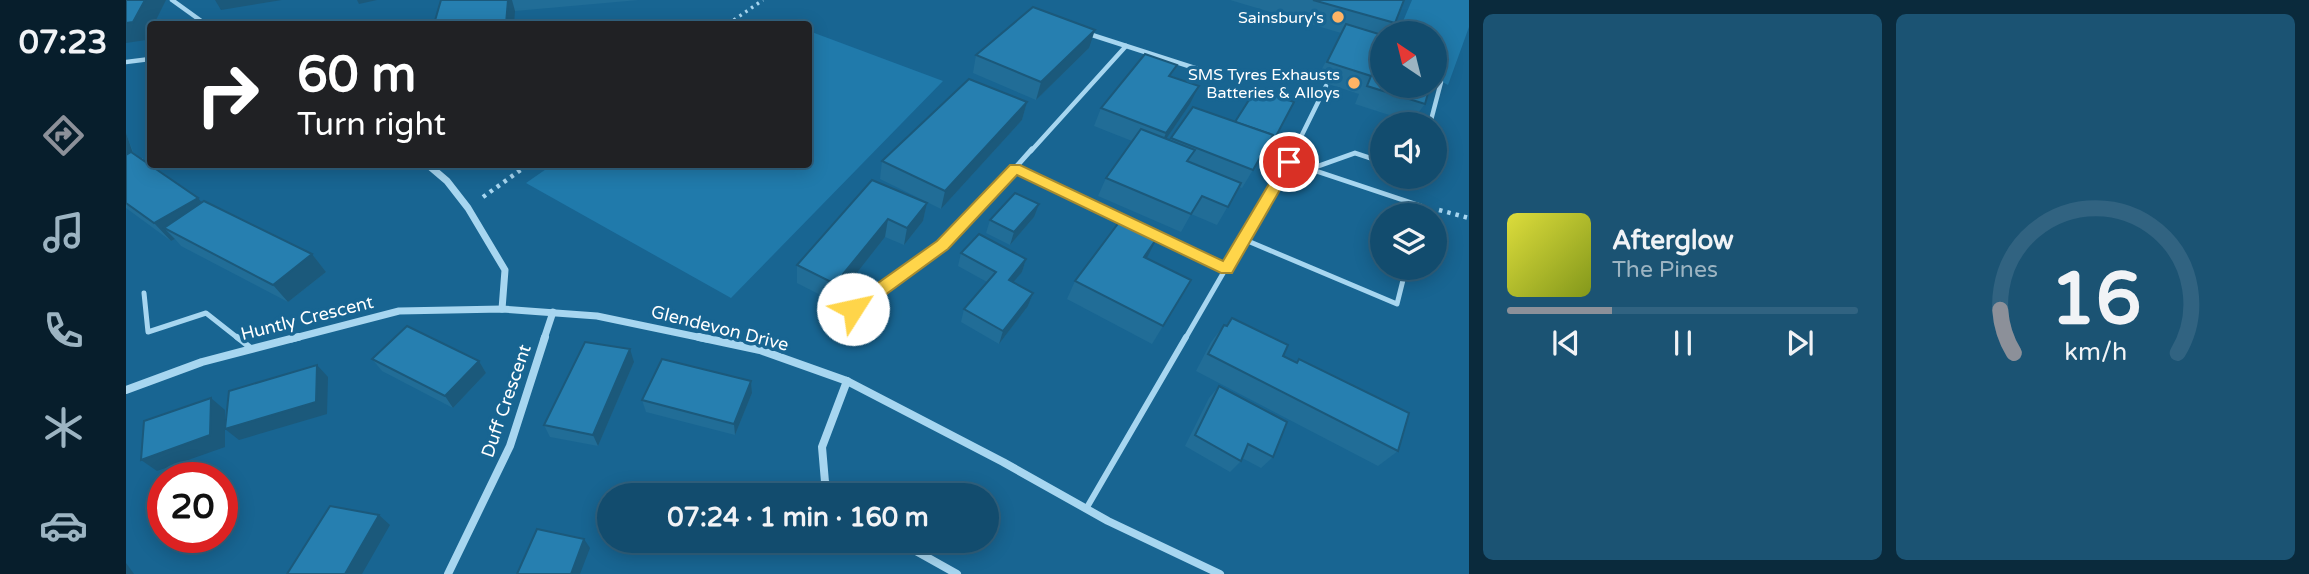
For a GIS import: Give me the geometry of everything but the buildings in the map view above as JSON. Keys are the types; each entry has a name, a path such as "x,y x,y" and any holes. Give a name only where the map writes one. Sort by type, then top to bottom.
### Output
{"street":[{"path":"172,0 201,21"},
{"path":"432,168 447,181 468,208 505,270 502,309"},
{"name":"Glendevon Drive","path":"502,309 597,316 760,350 847,382 1086,509 1220,574"},
{"name":"Huntly Crescent","path":"126,390 202,362 399,311 502,309"},
{"name":"Duff Crescent","path":"448,574 510,446 553,312"},
{"path":"826,483 822,447 847,382"},
{"path":"919,553 957,574"}],"lane":[{"path":"1087,33 1201,70"},
{"path":"853,309 943,245 1126,46"},
{"path":"126,62 147,59"},
{"path":"1086,509 1289,162 1326,86"},
{"path":"1310,169 1355,153 1370,158"},
{"path":"1289,162 1412,203"},
{"path":"1015,168 1226,269"},
{"path":"1243,239 1397,304 1403,280"},
{"path":"144,293 148,332 206,313 252,349"}],"path":[{"path":"732,21 762,0"},
{"path":"139,162 147,160"},
{"path":"468,208 523,168"},
{"path":"1447,213 1469,219"}],"shaded area":[{"path":"1412,0 1469,0 1469,27 1448,85 1447,21 1403,21"},
{"path":"812,32 943,81 731,298 526,183 548,168 812,168"}],"place":[{"name":"Sainsbury's","path":"1338,17"},
{"name":"SMS Tyres Exhausts Batteries & Alloys","path":"1354,83"}],"route":[{"path":"853,309 943,245 1015,168 1226,269 1289,162"}]}
